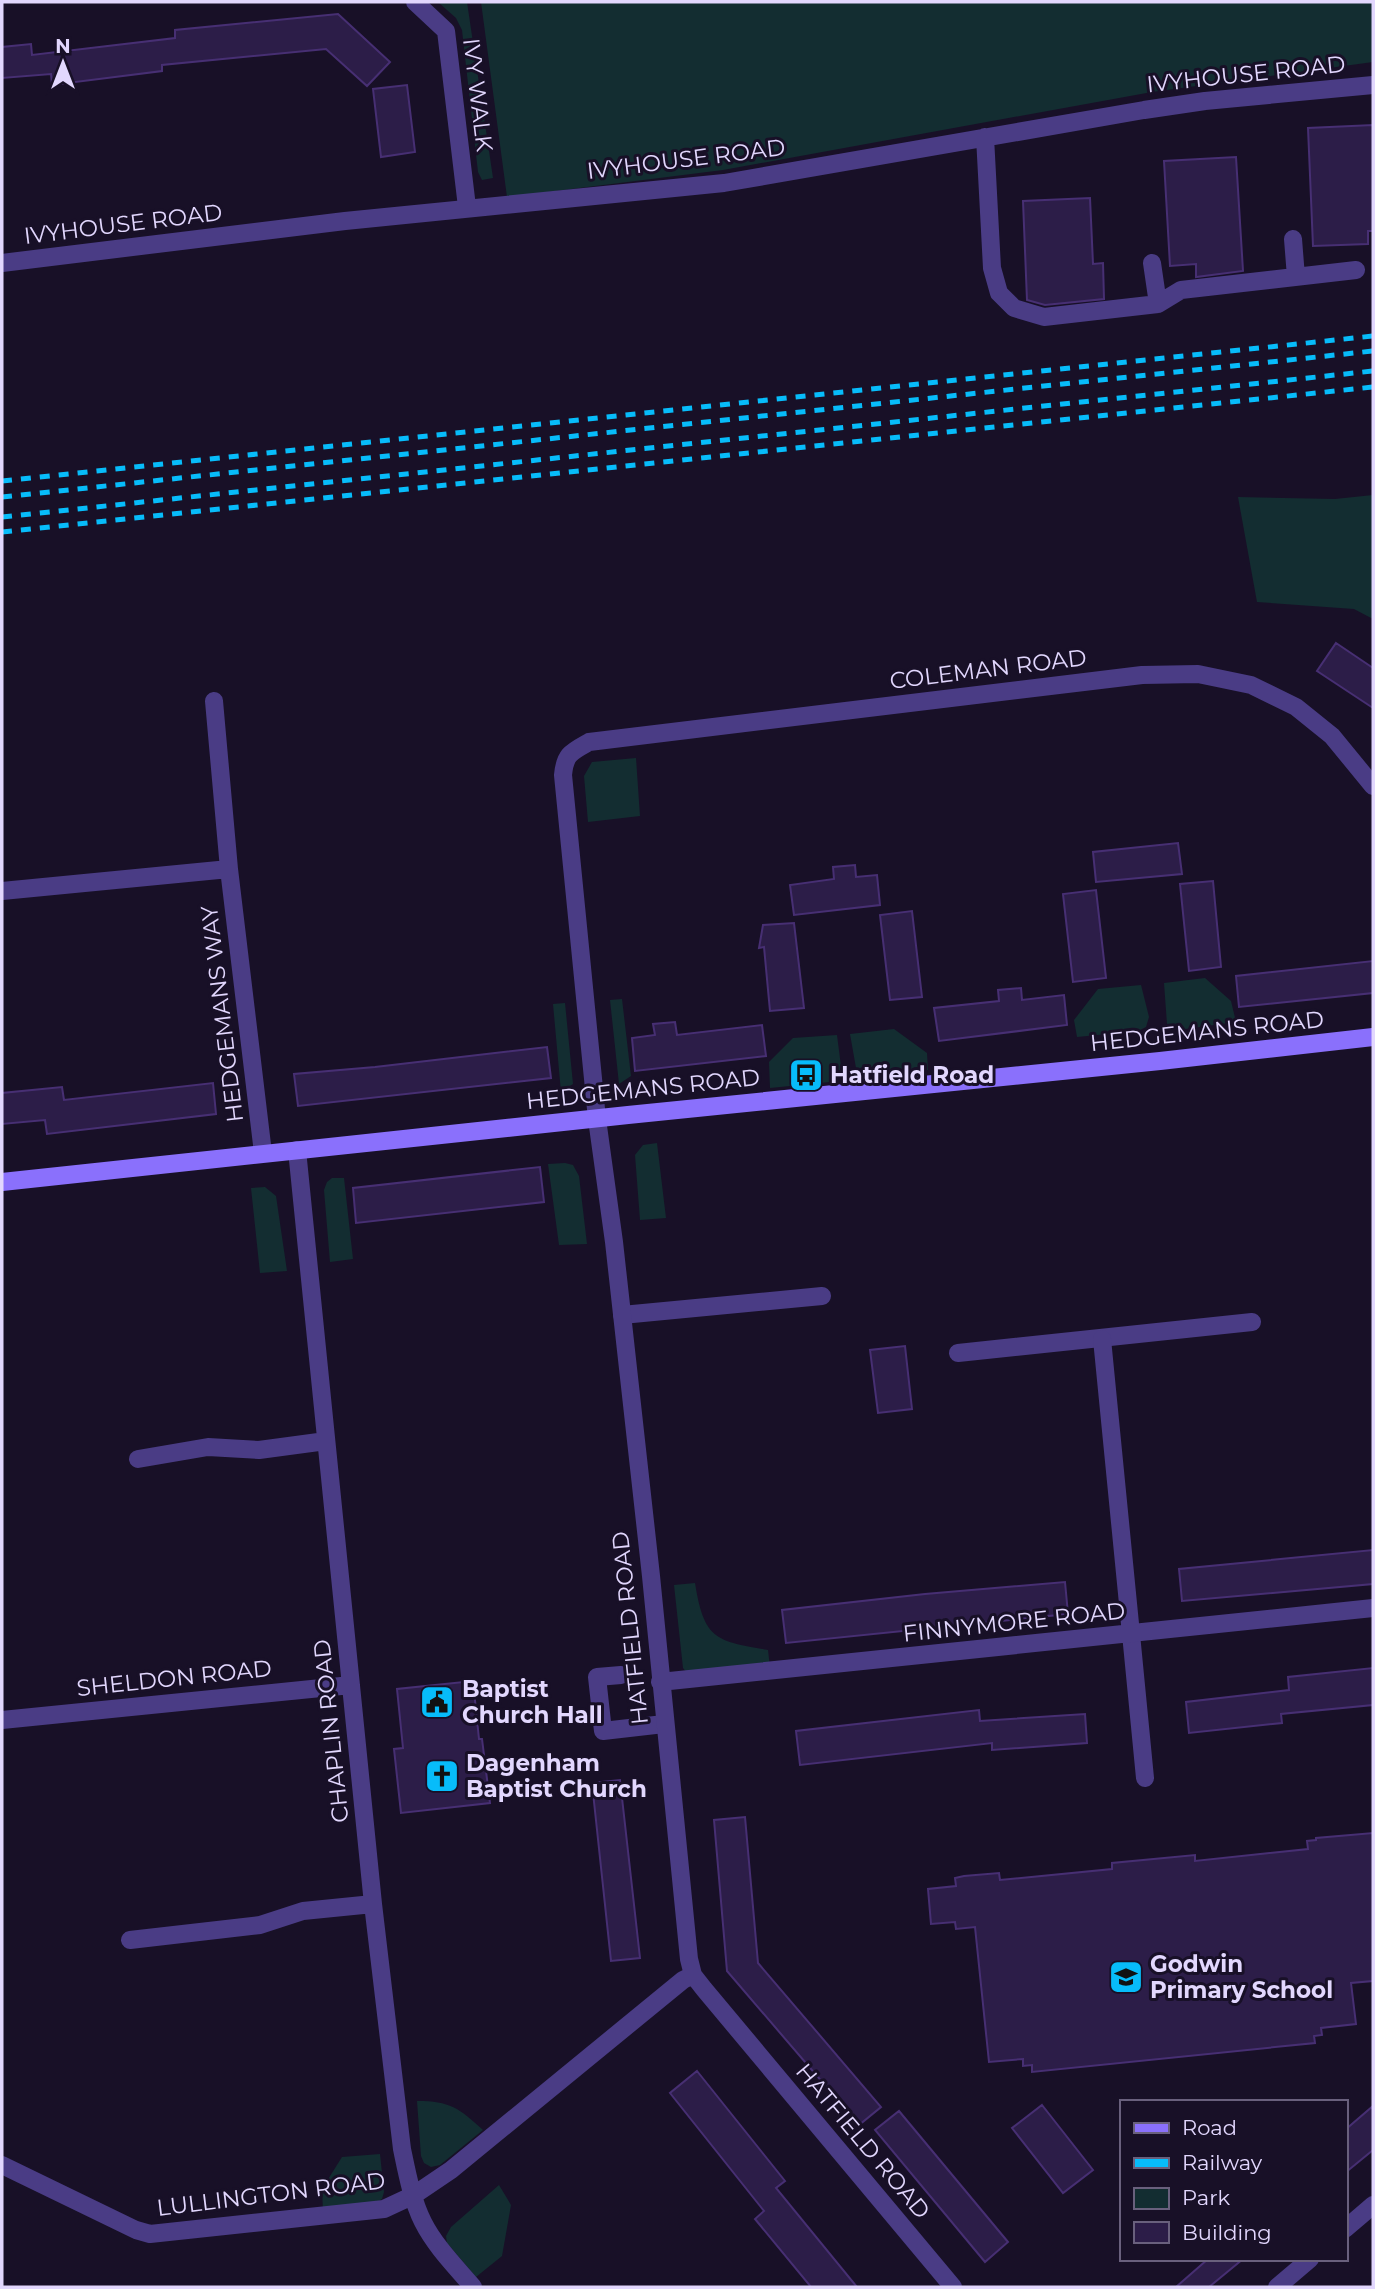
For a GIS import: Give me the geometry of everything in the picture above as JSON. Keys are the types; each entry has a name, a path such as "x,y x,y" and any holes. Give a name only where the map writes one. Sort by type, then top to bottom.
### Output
{"street":[{"name":"IVY WALK","path":"415,2 446,31 467,207"},
{"name":"IVYHOUSE ROAD","path":"2,264 467,207 723,183 1205,101 1373,85"},
{"path":"985,137 992,268 999,293 1014,308 1044,317 1157,304 1181,290 1356,270"},
{"path":"1293,239 1296,277"},
{"path":"1152,263 1157,304"},
{"name":"COLEMAN ROAD","path":"572,751 589,742 1142,676 1198,674 1251,685 1296,707 1332,736 1373,786"},
{"name":"HEDGEMANS WAY","path":"214,701 229,869 263,1153"},
{"name":"HATFIELD ROAD","path":"572,751 564,760 563,775 597,1119 622,1315 689,1959 693,1975 953,2287"},
{"name":"HEDGEMANS WAY","path":"2,891 229,869"},
{"name":"HEDGEMANS ROAD","path":"2,1182 1373,1037"},
{"name":"CHAPLIN ROAD","path":"296,1150 373,1903 402,2149 422,2221 473,2287"},
{"path":"622,1315 822,1296"},
{"path":"958,1353 1252,1322"},
{"path":"1102,1339 1145,1778"},
{"path":"138,1459 208,1447 259,1450 326,1441"},
{"name":"FINNYMORE ROAD","path":"660,1682 1373,1608"},
{"path":"621,1675 597,1678 603,1731 664,1724"},
{"name":"SHELDON ROAD","path":"2,1720 351,1685"},
{"path":"130,1940 260,1925 303,1912 373,1903"},
{"name":"LULLINGTON ROAD","path":"2,2165 136,2230 150,2234 384,2209 414,2195 452,2170 693,1975"},
{"path":"1347,2227 1373,2205"},
{"path":"1277,2287 1308,2261"}],"green space":[{"path":"438,2 467,2 493,178 482,180 478,172 462,30 456,18"},
{"path":"481,2 1373,2 1373,62 1152,92 723,170 507,197"},
{"path":"1373,495 1373,619 1354,609 1257,602 1238,497 1335,499"},
{"path":"636,758 640,816 588,822 584,776 592,762"},
{"path":"1205,978 1231,1001 1236,1022 1169,1029 1164,983"},
{"path":"1141,985 1149,1017 1146,1027 1138,1031 1077,1037 1074,1020 1098,989"},
{"path":"622,999 631,1076 619,1084 610,1000"},
{"path":"565,1003 573,1084 561,1092 553,1004"},
{"path":"894,1029 927,1053 928,1070 860,1076 850,1034"},
{"path":"837,1035 842,1074 830,1082 770,1088 769,1062 793,1038"},
{"path":"657,1143 666,1218 640,1220 635,1155 643,1145"},
{"path":"548,1164 573,1165 579,1176 587,1244 559,1245"},
{"path":"332,1178 344,1178 353,1259 330,1262 324,1190"},
{"path":"265,1187 276,1196 287,1271 260,1273 251,1188"},
{"path":"695,1583 703,1616 715,1634 736,1644 768,1650 770,1667 688,1674 683,1668 674,1585"},
{"path":"417,2101 438,2102 453,2107 483,2130 440,2165 431,2167 424,2163 421,2156"},
{"path":"380,2154 384,2192 382,2199 374,2204 323,2211 322,2189 342,2157"},
{"path":"499,2185 511,2205 502,2256 476,2277 447,2243 446,2236 451,2227"}],"building":[{"path":"338,14 390,62 367,86 326,49 162,65 162,71 52,85 51,74 2,78 2,47 31,44 32,55 175,38 175,30"},
{"path":"407,85 415,152 381,157 373,89"},
{"path":"1373,125 1373,231 1368,231 1368,244 1313,246 1308,128"},
{"path":"1236,157 1243,271 1196,277 1196,264 1170,266 1164,161"},
{"path":"1090,198 1093,264 1103,263 1104,299 1045,305 1027,300 1023,201"},
{"path":"1336,643 1373,668 1373,708 1317,671"},
{"path":"1178,843 1182,874 1096,882 1093,852"},
{"path":"855,865 856,877 877,875 880,905 794,915 790,885 834,879 833,867"},
{"path":"1213,881 1221,967 1189,971 1180,884"},
{"path":"1096,890 1106,978 1073,982 1063,894"},
{"path":"912,911 922,997 890,1000 880,915"},
{"path":"794,923 804,1008 770,1011 764,947 759,948 763,925"},
{"path":"1373,961 1373,993 1239,1007 1236,976"},
{"path":"1021,988 1022,1000 1064,995 1067,1025 939,1041 934,1008 999,1001 998,990"},
{"path":"675,1022 677,1035 762,1025 766,1056 635,1071 632,1038 655,1035 653,1024"},
{"path":"547,1047 551,1078 298,1106 294,1074"},
{"path":"213,1083 216,1114 47,1134 45,1120 2,1124 2,1093 62,1087 64,1100"},
{"path":"540,1167 544,1202 356,1223 353,1188"},
{"path":"905,1346 912,1409 878,1413 870,1350"},
{"path":"1373,1550 1373,1584 1182,1601 1179,1569"},
{"path":"1065,1582 1068,1614 786,1643 782,1610"},
{"path":"1373,1668 1373,1705 1281,1714 1282,1723 1189,1733 1186,1702 1289,1690 1288,1677"},
{"path":"473,1681 490,1803 401,1813 394,1749 403,1748 397,1689"},
{"path":"979,1710 980,1721 1085,1714 1087,1743 992,1750 992,1743 800,1765 796,1731"},
{"path":"620,1780 640,1958 611,1961 592,1783"},
{"path":"745,1817 758,1963 881,2107 859,2125 727,1971 714,1820"},
{"name":"Godwin Primary School","path":"1373,1833 1373,1981 1351,1983 1356,2024 1321,2028 1322,2035 1314,2036 1315,2043 1032,2072 1032,2065 1023,2066 1023,2059 989,2062 975,1927 956,1929 955,1922 931,1924 928,1889 956,1886 955,1878 964,1876 999,1873 1000,1880 1112,1869 1112,1863 1195,1855 1195,1861 1308,1849 1307,1841 1316,1838"},
{"path":"697,2071 785,2181 776,2188 857,2287 811,2287 755,2219 764,2211 670,2093"},
{"path":"1042,2105 1093,2170 1063,2193 1012,2128"},
{"path":"1373,2106 1373,2150 1347,2171 1347,2128"},
{"path":"899,2111 1008,2242 985,2262 875,2130"},
{"path":"1206,2261 1241,2261 1209,2287 1176,2287"}],"railway":[{"path":"2,481 1373,336"},
{"path":"2,497 1373,351"},
{"path":"2,517 1373,371"},
{"path":"2,532 1373,387"}],"place":[{"name":"Hatfield Road","path":"806,1075"},
{"name":"Baptist Church Hall","path":"437,1702"},
{"name":"Dagenham Baptist Church","path":"442,1776"},
{"name":"Godwin Primary School","path":"1126,1977"}]}
